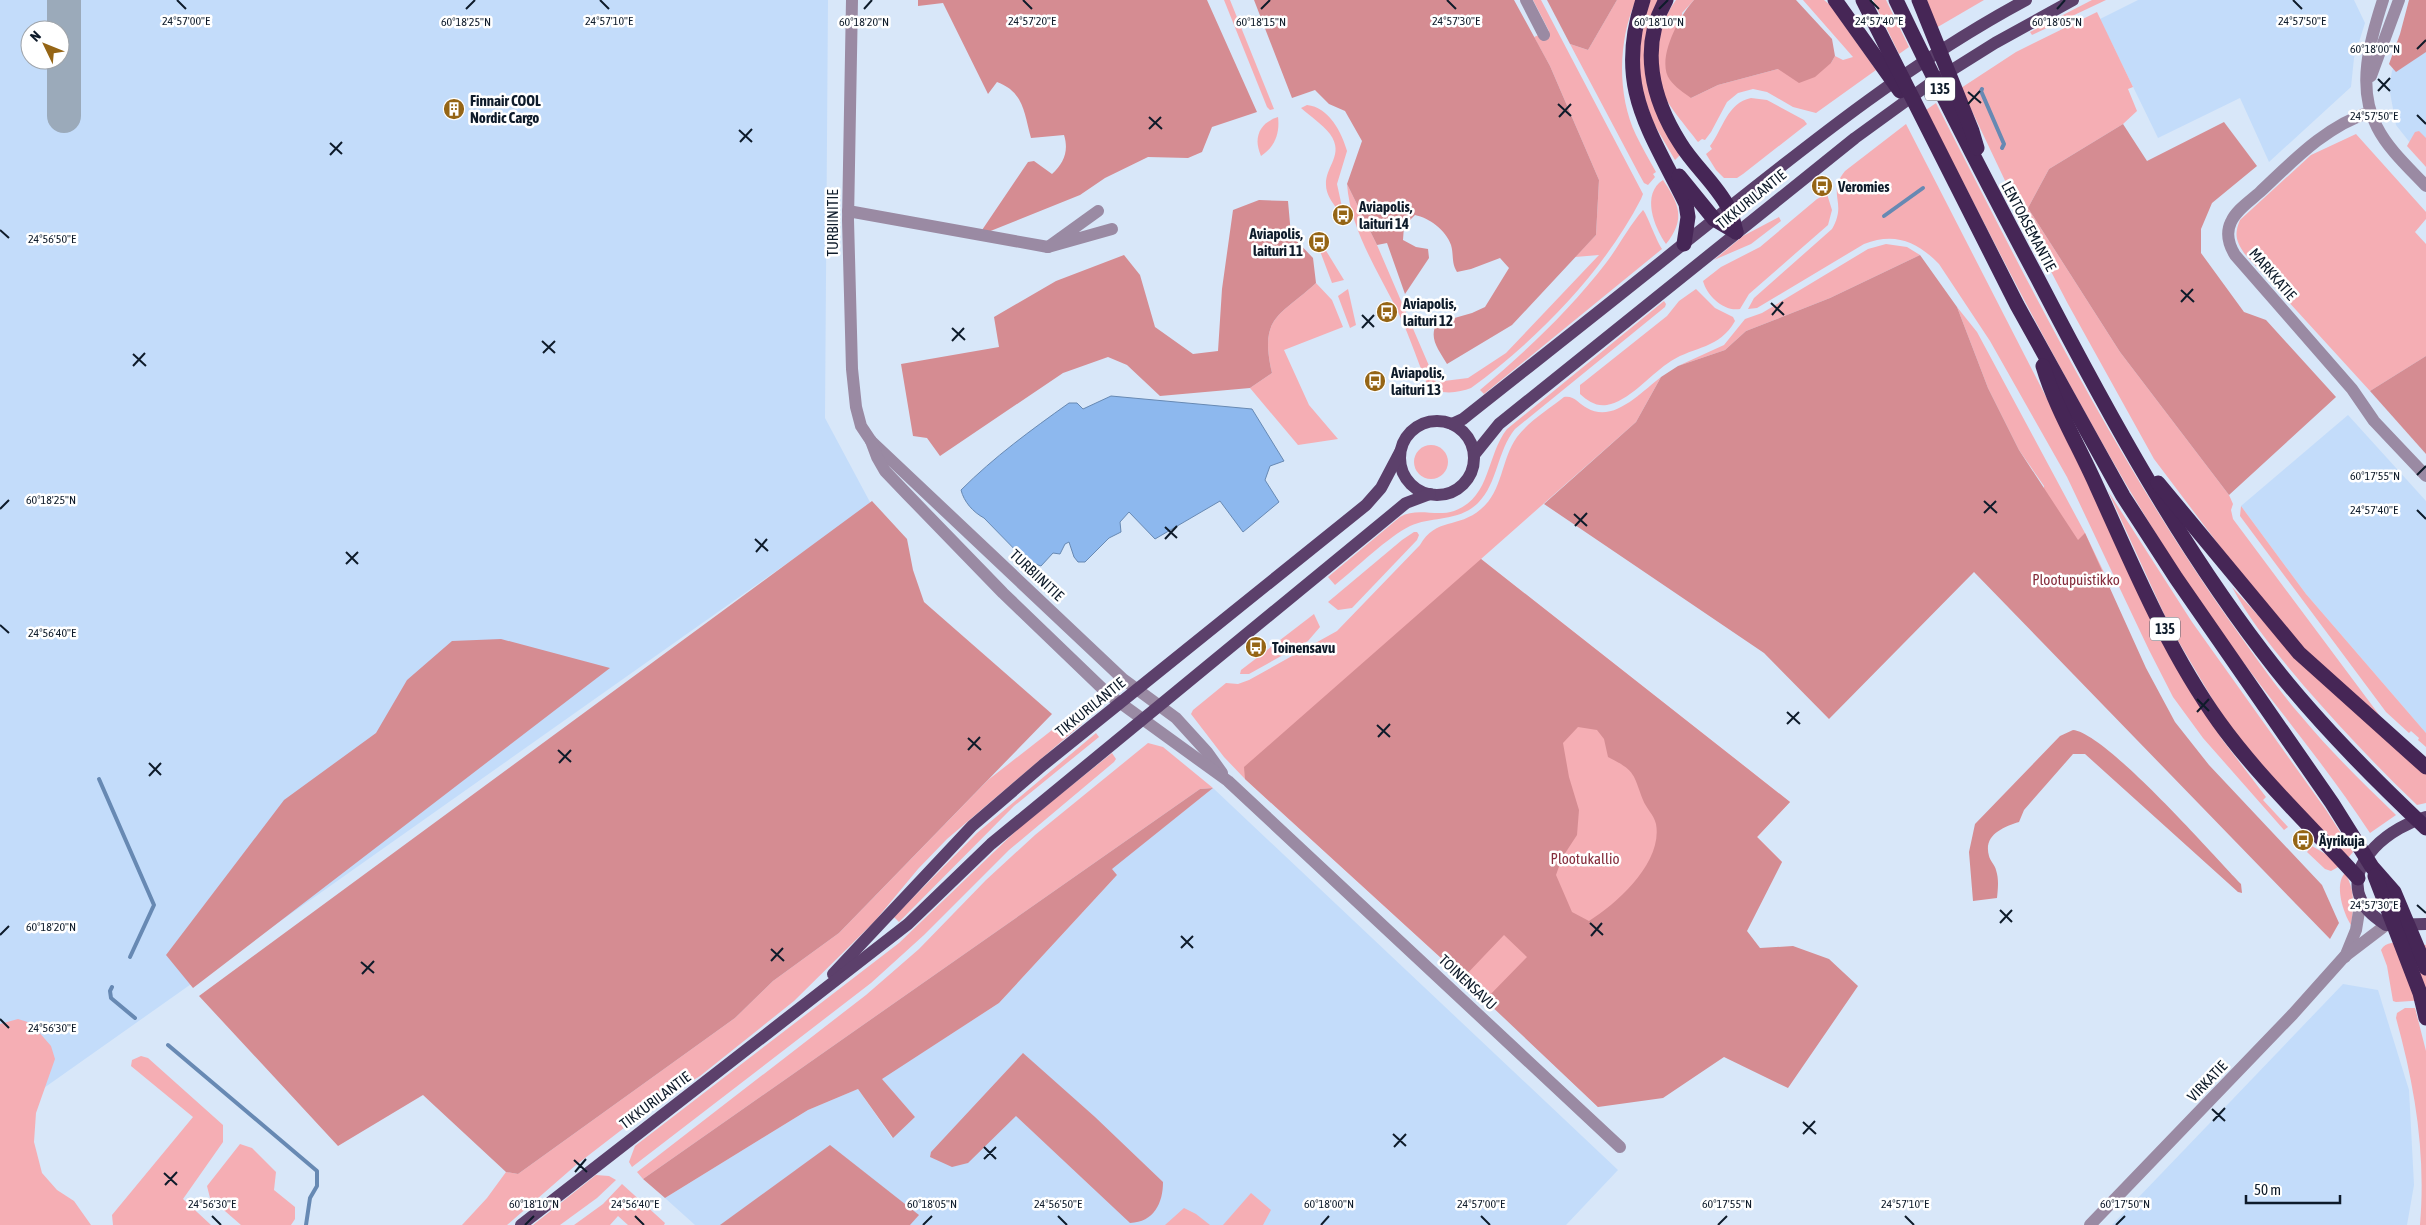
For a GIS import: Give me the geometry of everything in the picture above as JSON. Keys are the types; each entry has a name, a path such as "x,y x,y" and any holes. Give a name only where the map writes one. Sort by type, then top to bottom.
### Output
{"highway":[{"path":"1643,0 1636,20 1632,46 1632,68 1640,110 1686,204 1688,216 1684,244"},
{"path":"1666,0 1657,16 1652,33 1651,70 1655,91 1665,116 1680,144 1728,207 1736,232"},
{"path":"1835,0 1930,133"},
{"name":"135","path":"1863,0 2036,340 2052,394 2084,457 2150,600 2194,683 2218,721 2251,764 2358,878"},
{"name":"LENTOASEMANTIE","path":"1896,0 1985,178 2072,344 2139,464"},
{"path":"1919,0 1972,131 1985,178"},
{"path":"1663,156 1714,219 1736,232"},
{"path":"2036,340 2123,496 2176,578 2332,802 2372,867 2394,892 2426,968"},
{"path":"2139,464 2174,522 2255,640 2305,704 2367,772 2426,828"},
{"name":"135","path":"2139,464 2174,500 2257,605 2299,653 2426,767"},
{"path":"2372,867 2420,993 2426,1018"}],"main road":[{"name":"TIKKURILANTIE","path":"1452,424 1463,419 1844,116 1914,66 1984,22 2026,0"},
{"name":"TIKKURILANTIE","path":"1474,455 1499,424 1855,138 1928,85 2073,0"},
{"path":"1440,421 1452,424 1469,439 1474,455 1472,471 1465,482 1455,490 1443,495 1430,494 1418,490 1405,477 1400,465 1400,452 1407,436 1421,424 1440,421"},
{"name":"TIKKURILANTIE","path":"809,1000 972,826 1366,505 1381,488 1400,452"},
{"name":"TIKKURILANTIE","path":"521,1225 908,924 991,844 1406,502 1430,494"},
{"path":"2425,925 2386,925 2366,909 2361,900 2358,878 2364,862 2376,846 2396,830 2426,817"}],"street":[{"name":"TURBIINITIE","path":"852,0 848,212 852,369 856,407 861,426 872,441 1123,679 1138,689"},
{"path":"1526,0 1544,35"},
{"path":"2383,0 2367,57 2370,112 2388,144 2426,186"},
{"path":"2368,86 2398,0"},
{"name":"MARKKATIE","path":"2370,112 2354,117 2323,135 2295,159 2234,218 2228,230 2228,242 2235,255 2352,389 2374,421 2426,476"},
{"path":"1048,247 1098,211"},
{"path":"848,212 1048,247 1112,229"},
{"name":"TURBIINITIE","path":"872,441 877,457 885,470 907,494 1003,593 1120,704"},
{"name":"TOINENSAVU","path":"1138,689 1160,704 1184,725 1228,781"},
{"name":"TOINENSAVU","path":"1120,704 1228,781 1620,1146"},
{"name":"VIRKATIE","path":"2344,957 2356,930 2361,900"},
{"name":"VIRKATIE","path":"2090,1225 2293,1014 2344,957 2386,925"}],"shaded area":[{"path":"0,0 828,0 825,418 871,504 0,1119"},
{"path":"2138,0 2354,0 2365,23 2354,58 2351,87 2269,162 2240,98 2158,138 2100,19"},
{"path":"2426,0 2426,163 2396,125 2389,87 2392,71"},
{"path":"2348,415 2426,501 2426,733 2306,594 2241,506"},
{"path":"1213,788 1618,1170 1566,1225 695,1225 665,1198 808,1110 858,1089 892,1138 915,1117 881,1079 999,1003 1117,875 1111,869"},
{"path":"2343,984 2378,990 2409,1090 2414,1185 2407,1225 2112,1225"}],"green space":[{"path":"918,0 1207,0 1257,112 1212,127 1202,152 1188,158 1148,157 1105,178 1080,195 978,236 1028,162 1034,161 1052,174 1056,170 1066,151 1064,135 1031,138 1022,104 1013,91 997,82 988,94 943,3 918,6"},
{"path":"1224,0 1230,0 1274,109 1270,110 1267,107"},
{"path":"1254,0 1514,0 1550,66 1599,180 1596,235 1512,325 1447,364 1434,339 1437,323 1472,313 1485,307 1509,268 1500,258 1457,272 1451,245 1445,234 1431,222 1415,215 1404,226 1403,240 1416,247 1428,249 1429,258 1405,294 1387,243 1377,245 1347,184 1362,141 1345,111 1329,104 1315,90 1292,98"},
{"path":"1533,0 1541,0 1643,194 1626,226 1608,252 1588,278 1544,326 1496,369 1471,388 1454,392 1442,392 1427,384 1403,322 1358,230 1349,200 1347,184 1377,245 1436,382 1468,378 1506,353 1599,255 1575,257 1596,235 1599,180 1550,66 1534,37 1549,31"},
{"path":"1547,0 1617,0 1588,50 1570,44"},
{"path":"1617,0 1636,0 1630,16 1623,50 1623,85 1625,103 1636,135 1656,172 1653,174 1655,177 1648,185 1644,183 1639,174 1570,44 1588,50"},
{"path":"1649,0 1661,0 1650,22 1662,126 1680,155 1675,160 1654,124 1640,86 1639,35"},
{"path":"1676,0 1694,0 1682,13 1691,98 1718,85 1778,69 1831,63 1835,56 1843,60 1853,57 1803,0 1824,0 1830,5 1876,70 1816,113 1793,107 1767,92 1753,89 1738,93 1727,102 1705,140 1702,139 1698,142 1667,100 1660,83 1657,58 1660,33"},
{"path":"1694,0 1796,0 1832,39 1835,56 1831,63 1815,77 1799,83 1778,69 1718,85 1691,98 1670,80 1666,71 1665,61 1676,27"},
{"path":"1873,0 1886,0 1909,47 1899,54"},
{"path":"1927,0 1984,0 1936,28"},
{"path":"2092,0 2106,0 2032,35 2030,32"},
{"path":"2409,0 2426,0 2426,52 2396,72 2389,64 2400,34"},
{"path":"2097,12 2133,87 2128,89 2137,111 2123,124 2049,169 2028,208 2120,352 2229,495 2233,504 2231,510 2233,519 2380,716 2328,672 2295,639 2234,565 2154,459 2068,304 2019,210 1961,88 2016,52"},
{"path":"1751,98 1767,100 1804,120 1807,124 1737,178 1724,178 1716,170 1706,154 1712,149 1710,146 1731,111 1736,105"},
{"path":"1936,103 2074,367 2110,432 2187,558 2229,620 2291,705 2335,754 2396,815 2370,833 2327,772 2214,623 2120,475 2053,354 1926,110"},
{"path":"1307,105 1322,110 1328,116 1342,136 1347,151 1337,184 1342,207 1337,209 1331,201 1326,188 1326,178 1335,154 1334,141 1320,123 1301,108"},
{"path":"1278,117 1276,139 1261,156 1258,143 1259,132 1266,123"},
{"path":"2224,122 2257,166 2212,203 2201,229 2201,253 2244,312 2266,320 2336,397 2229,495 2120,352 2028,208 2049,169 2123,124 2147,161"},
{"path":"1906,124 2221,738 2266,797 2263,800 2288,827 2284,830 2203,738 2173,697 2067,477 1990,341 1939,264 1931,256 1914,244 1904,241 1895,239 1875,240 1864,244 1757,308 1748,309 1754,298 1832,229 1838,212 1837,186 1845,171"},
{"path":"2419,131 2426,138 2426,167 2407,146 2415,132"},
{"path":"2356,134 2426,212 2426,219 2415,232 2426,244 2426,356 2370,391 2244,253 2239,245 2237,233 2240,220 2311,155"},
{"path":"1663,180 1673,197 1678,212 1676,227 1666,244 1657,229 1651,202 1656,186"},
{"path":"1827,194 1832,210 1828,225 1749,294 1740,309 1728,308 1712,297 1703,281 1721,267 1760,247 1817,199"},
{"path":"1259,200 1288,201 1291,235 1313,258 1316,283 1282,311 1270,328 1268,340 1272,373 1250,388 1160,396 1127,365 1108,357 1063,373 940,456 927,438 913,436 901,364 999,347 994,317 1056,281 1124,255 1140,275 1155,327 1193,354 1218,351 1222,289 1233,210"},
{"path":"1643,210 1662,249 1484,394 1480,390 1546,330 1592,281"},
{"path":"1779,217 1781,221 1751,244 1714,260 1743,236"},
{"path":"1886,244 1907,247 1920,255 1830,298 1746,331 1725,350 1678,366 1724,345 1745,319 1762,313 1868,249"},
{"path":"1325,249 1344,280 1332,283 1320,251"},
{"name":"Plootupuistikko","path":"1920,255 1957,307 1988,388 2019,450 2078,540 2085,533 2146,668 2175,722 2209,765 2322,885 2339,923 2330,939 1974,572 1829,719 1764,653 1544,504 1636,422 1661,377 1678,366 1725,350 1746,331 1830,298"},
{"path":"1316,283 1332,300 1343,327 1284,350 1309,405 1338,439 1298,445 1250,388 1272,373 1268,340 1270,328 1275,319"},
{"path":"1348,289 1356,325 1350,328 1338,296"},
{"path":"1696,289 1715,308 1733,317 1735,321 1722,337 1671,361 1619,401 1598,405 1590,402 1580,394 1580,385 1667,316 1679,301"},
{"path":"1664,301 1665,307 1515,429 1504,447 1490,486 1485,495 1471,509 1454,516 1410,526 1382,545 1335,585 1328,577 1400,517 1420,512 1447,513 1466,505 1475,497 1481,486 1500,440 1507,429"},
{"name":"Plootupuistikko","path":"1957,307 1977,332 2085,533 2111,587 2036,636 2044,486 2019,450 1988,388"},
{"path":"2426,356 2426,454 2370,391"},
{"name":"Plootukallio","path":"1661,377 1636,422 1481,559 1790,802 1757,837 1782,862 1598,1107 1463,978 1245,779 1224,757 1191,714 1193,710 1226,683 1238,684 1249,680 1337,631 1433,530 1464,519 1481,509 1494,493 1517,437 1533,421 1564,397 1574,399 1597,412 1607,412 1617,409 1636,398"},
{"path":"1431,445 1443,450 1448,462 1443,474 1431,479 1419,474 1414,462 1419,450"},
{"path":"2108,491 2192,622 2326,810 2353,852 2348,858 2327,840 2230,729 2170,627"},
{"path":"872,501 907,539 913,570 924,602 1052,714 839,933 773,981 735,1018 518,1174 506,1172 423,1095 338,1146 199,996"},
{"path":"2241,506 2306,594 2426,733 2426,747 2411,731 2409,733 2386,712 2240,516"},
{"path":"1417,532 1419,535 1417,540 1352,608 1338,610 1328,602 1402,540"},
{"name":"Plootukallio","path":"1481,559 1790,802 1757,837 1782,862 1747,931 1760,948 1793,946 1829,959 1858,986 1788,1088 1724,1057 1663,1098 1598,1107 1485,1000 1527,957 1504,935 1463,978 1245,779 1244,767","holes":["1578,727 1597,730 1604,739 1608,757 1629,770 1635,779 1644,803 1655,821 1656,838 1653,853 1646,867 1636,880 1613,904 1589,921 1572,912 1556,875 1562,858 1577,835 1579,810 1569,777 1563,743"]},
{"path":"2232,587 2307,669 2426,773 2426,803 2417,805 2331,717 2284,663 2265,638"},
{"path":"1314,614 1320,627 1308,641 1249,674 1240,674 1241,670"},
{"path":"501,639 610,668 193,988 166,955 284,800 376,733 407,680 452,641"},
{"path":"1076,715 1082,724 947,839 918,869 874,922 794,1001 700,1076 655,1104 576,1165 507,1225 462,1225 487,1198 506,1172 518,1174 735,1018 773,981 839,933 988,780 1070,716"},
{"path":"2073,730 2089,736 2109,751 2159,797 2241,884 2242,893 2238,892 2085,754 2073,754 2024,810 2019,822 2001,829 1992,837 1988,849 1997,873 1997,898 1973,901 1969,852 1975,824 2060,736"},
{"path":"1096,733 1099,737 1014,806 899,922 894,917 977,833"},
{"path":"1148,743 1163,747 1213,788 1200,789 643,1179 637,1172 866,995 919,949 986,880 1035,835"},
{"path":"1112,753 1116,759 1114,762 1009,850 924,935 871,983 632,1167 629,1162 635,1146 899,943 1020,827"},
{"path":"1213,788 1112,869 1117,875 999,1003 882,1079 915,1117 893,1138 858,1089 808,1110 665,1198 643,1179 1200,789"},
{"path":"2312,846 2329,856 2340,866 2331,871 2325,869 2307,852"},
{"path":"2345,873 2351,885 2353,898 2351,925 2345,913 2340,891 2340,884"},
{"path":"2406,942 2426,945 2426,1000 2393,1001 2387,966 2381,950 2388,944"},
{"path":"2405,1008 2415,1008 2426,1051 2426,1225 2420,1225 2420,1146 2414,1095 2396,1018 2397,1013"},
{"path":"18,1019 31,1023 51,1046 55,1059 36,1113 34,1142 42,1173 57,1190 74,1201 91,1225 0,1225 0,1024"},
{"path":"1023,1053 1095,1117 1163,1182 1159,1204 1151,1215 1138,1222 1130,1223 1016,1116 968,1163 952,1167 930,1157 931,1152"},
{"path":"141,1056 148,1058 223,1125 223,1142 183,1199 211,1225 113,1225 112,1215 193,1117 131,1066 132,1060"},
{"path":"240,1144 252,1148 276,1172 274,1190 295,1207 295,1219 291,1225 241,1225 210,1198 207,1186"},
{"path":"830,1145 919,1215 910,1225 720,1225"},
{"path":"596,1175 609,1176 616,1180 597,1198 560,1225 533,1225"},
{"path":"622,1184 665,1223 664,1225 628,1225 618,1216 610,1225 574,1225 603,1204"},
{"path":"1251,1193 1271,1210 1263,1225 1223,1225"},
{"path":"1184,1208 1196,1214 1210,1225 1165,1225"}],"water":[{"path":"1111,396 1252,409 1284,461 1270,466 1265,480 1279,502 1243,532 1220,501 1155,539 1129,512 1120,522 1121,532 1109,538 1085,562 1078,562 1074,557 1069,542 1065,544 1060,554 1053,553 1041,566 1025,560 984,518 976,513 964,499 961,490 1000,455 1069,403 1077,403 1083,409"}],"waterway":[{"path":"1982,89 1981,91 2004,144 2002,148"},
{"path":"1884,216 1923,188"},
{"path":"99,779 154,905 130,957"},
{"path":"112,987 110,991 111,998 135,1018"},
{"path":"168,1045 317,1171 317,1186 310,1198 306,1225"}],"taxiway":[{"path":"64,0 64,116"}],"place":[{"name":"Finnair COOL Nordic Cargo","path":"454,109"},
{"name":"Veromies","path":"1822,186"},
{"name":"Aviapolis, laituri 14","path":"1343,215"},
{"name":"Aviapolis, laituri 11","path":"1319,242"},
{"name":"Aviapolis, laituri 12","path":"1387,312"},
{"name":"Aviapolis, laituri 13","path":"1375,381"},
{"name":"Toinensavu","path":"1256,647"},
{"name":"Äyrikuja","path":"2303,840"}]}
